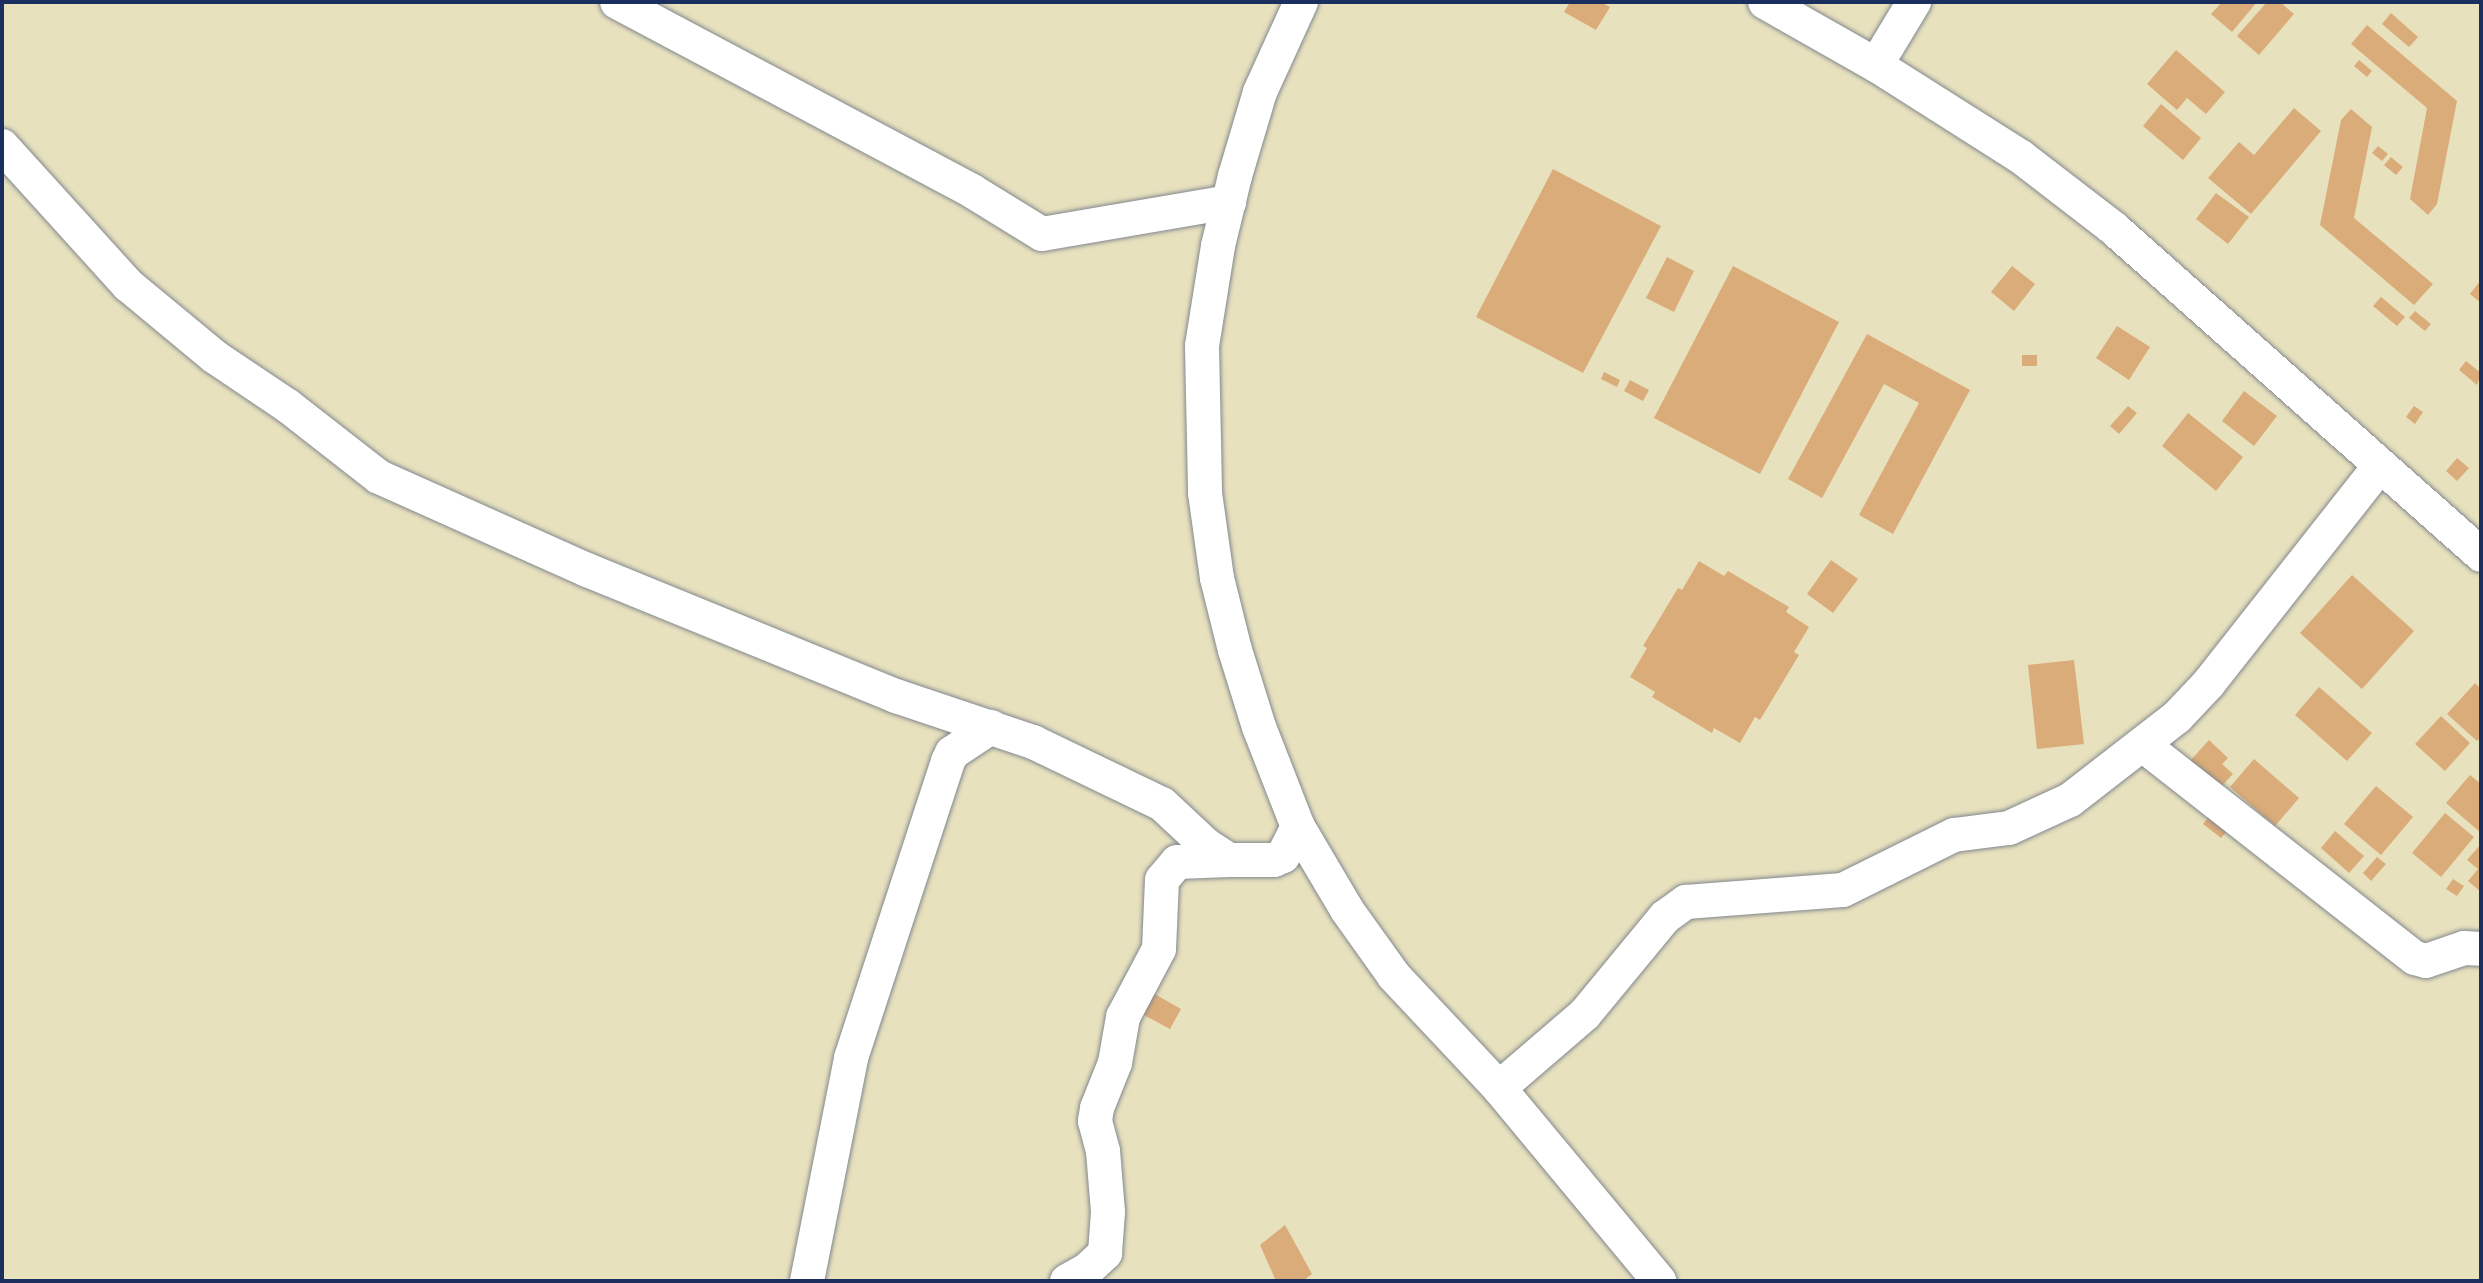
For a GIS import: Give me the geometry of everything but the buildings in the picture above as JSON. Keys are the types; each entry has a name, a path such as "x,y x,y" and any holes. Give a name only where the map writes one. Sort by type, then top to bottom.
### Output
{"street":[{"path":"617,2 972,191 1042,234 1229,202"},
{"path":"1301,2 1260,92 1229,202 1202,346 1205,493 1217,578 1235,650 1259,727 1298,827 1347,910 1394,976 1499,1088 1659,1281"},
{"path":"1765,2 1876,65 2021,157 2112,227 2481,555"},
{"path":"1876,65 1914,2"},
{"path":"2,146 128,285 215,357 288,406 379,477 587,570 896,696 1033,742 1143,793 1229,860"},
{"path":"1499,1088 1585,1014 1665,917 1686,902 1843,890 1954,835 2009,828 2070,800 2177,717 2209,683 2379,467"},
{"path":"807,1281 851,1058 939,789 952,753 991,727"},
{"path":"2143,745 2415,958 2426,961 2464,948 2481,949"},
{"path":"1067,1281 1087,1270 1105,1253 1108,1212 1103,1151 1095,1121 1115,1063 1127,1006 1159,949 1162,880 1177,862 1192,859 1274,860 1283,856 1298,827"}]}
